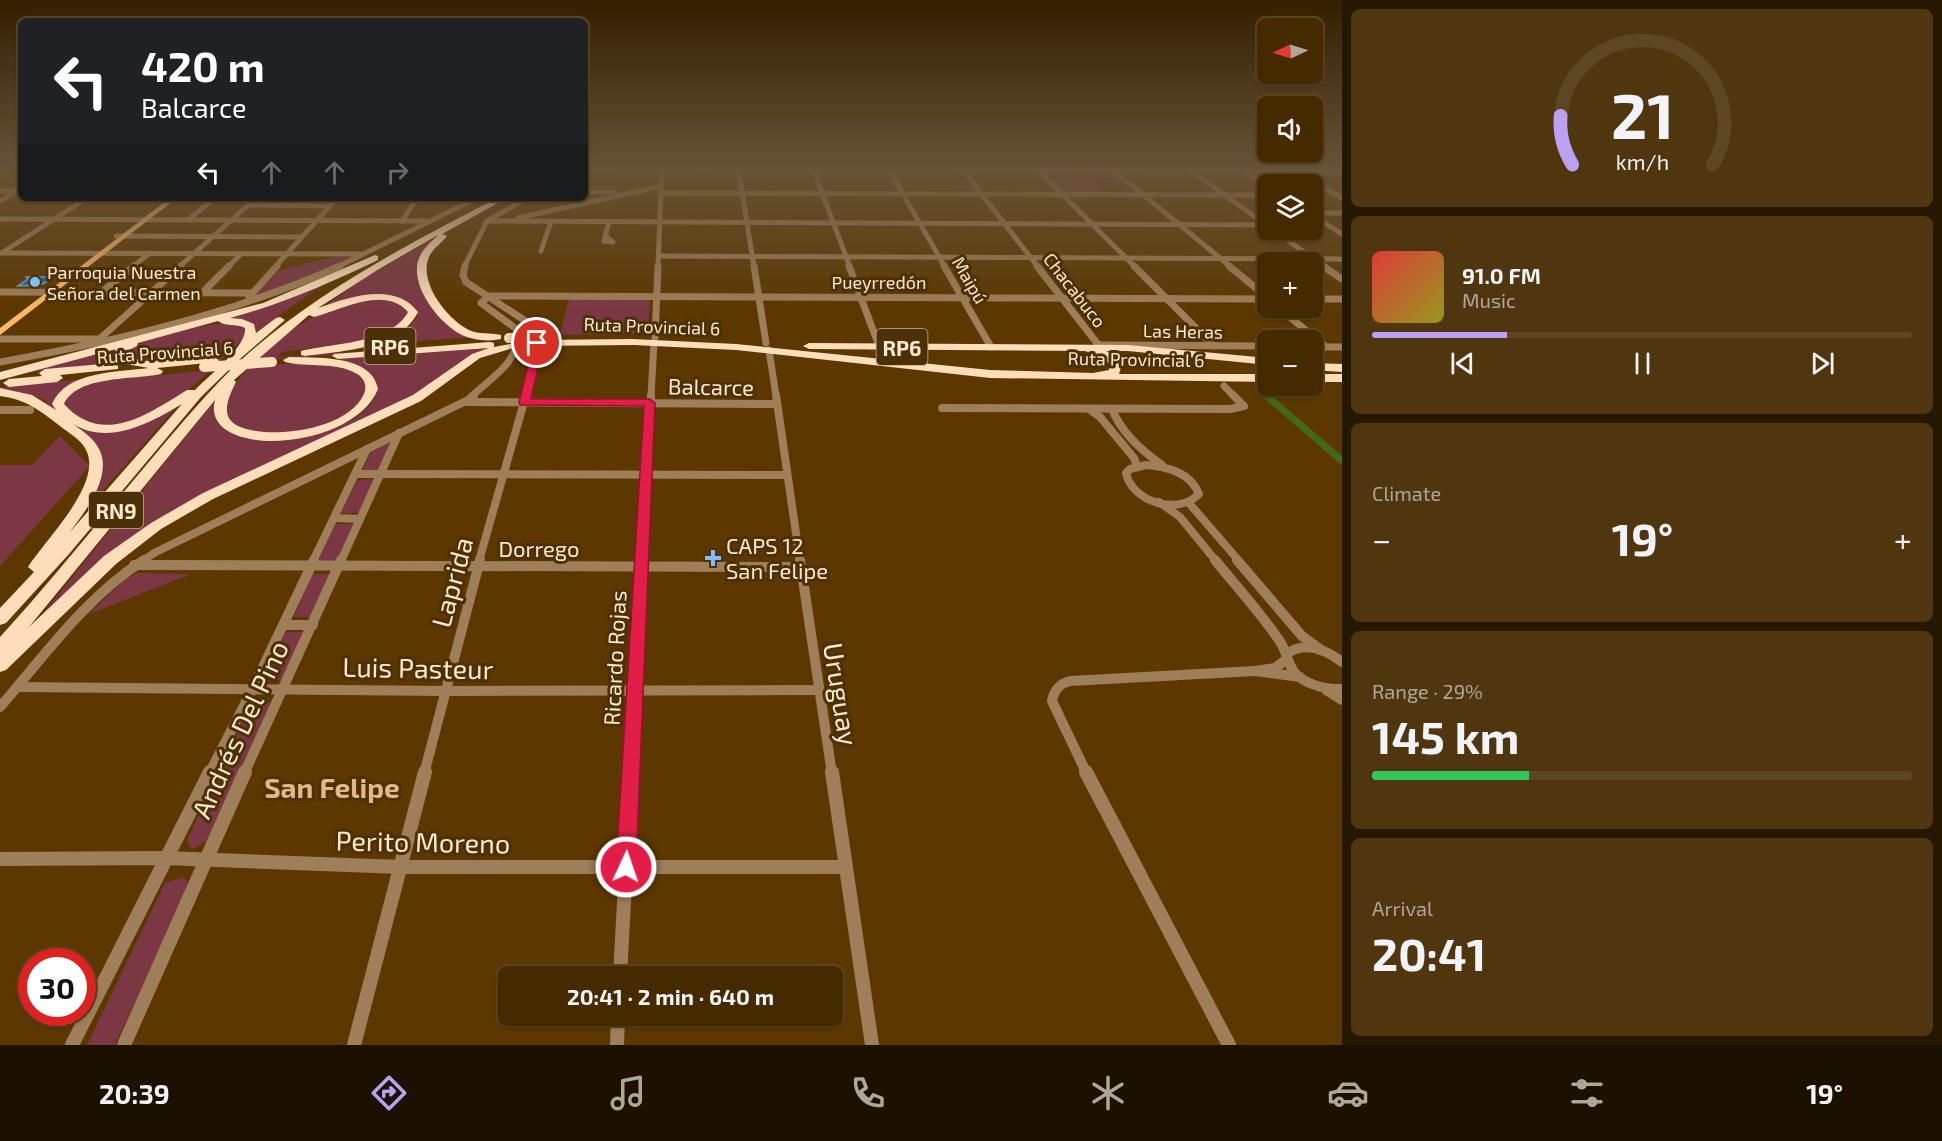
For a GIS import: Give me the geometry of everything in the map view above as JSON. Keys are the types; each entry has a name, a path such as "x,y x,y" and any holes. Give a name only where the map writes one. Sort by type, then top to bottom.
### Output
{"highway":[{"name":"RN9","path":"0,619 48,567 206,384 244,347 295,309 380,256 465,215"},
{"name":"RN9","path":"0,648 75,563 189,422 274,336 360,275 469,215"},
{"path":"474,215 438,240 424,258 421,275 430,296 459,328 505,342"},
{"path":"0,377 261,307 380,256"},
{"path":"274,336 308,317 354,300 391,299 403,302 412,309 411,319 391,333 359,343 305,353"},
{"path":"153,368 122,362 116,357 121,350 134,343 224,321 242,322 250,326 251,333 244,347"},
{"name":"Ruta Provincial 6","path":"535,341 550,337 655,340 767,347 990,374 1257,378"},
{"name":"Ruta Provincial 6","path":"280,359 305,353 505,342 655,340"},
{"path":"0,665 110,560 156,526 216,492 417,398 442,382 469,360 505,342"},
{"name":"Ruta Provincial 6","path":"0,377 505,342"},
{"name":"Ruta Provincial 6","path":"767,347 1099,346 1257,361"},
{"path":"975,347 964,352 962,359 969,366 990,374"},
{"path":"1076,347 1107,356 1116,364 1114,372 1093,377"},
{"path":"234,374 220,406 221,416 234,430 250,435 286,436 328,428 358,410 371,394 372,383 369,377 356,369 335,363 280,359"},
{"path":"1323,367 1342,368"},
{"path":"153,368 85,383 62,394 58,404 81,425 93,429 108,429 143,420 206,384"},
{"name":"Ruta Provincial 6","path":"0,384 153,368"},
{"path":"1323,378 1342,378"},
{"path":"0,392 18,394 39,402 92,448 97,460 92,483 77,510 0,613"}],"main road":[{"path":"0,332 125,236 148,215"},
{"path":"0,324 116,236 150,215"}],"street":[{"path":"1,253 60,215"},
{"path":"188,220 194,215"},
{"path":"93,345 237,215"},
{"path":"243,304 322,215"},
{"path":"402,221 406,215"},
{"path":"0,362 93,345 200,318 243,304 300,283 363,255 443,215"},
{"path":"498,215 487,221 463,269 463,275 466,282 550,337"},
{"path":"504,221 532,215"},
{"name":"Ricardo Rojas","path":"621,966 661,215"},
{"name":"Uruguay","path":"746,215 872,1045"},
{"path":"830,215 879,346"},
{"name":"Maipú","path":"915,215 991,347"},
{"name":"Chacabuco","path":"998,215 1099,346"},
{"path":"1082,215 1214,346"},
{"path":"1168,215 1257,290"},
{"path":"0,219 431,221"},
{"path":"487,221 1257,225"},
{"path":"541,251 551,222"},
{"path":"607,237 609,222"},
{"path":"1323,222 1342,234"},
{"path":"1323,225 1328,225"},
{"path":"116,236 302,237"},
{"path":"1287,240 1304,252"},
{"path":"1,253 363,255"},
{"path":"102,292 150,253"},
{"path":"202,293 241,254"},
{"path":"659,256 1257,258"},
{"path":"1323,259 1342,259"},
{"path":"1323,265 1342,279"},
{"path":"0,292 252,293"},
{"path":"0,707 79,613 107,586 134,565 156,552 466,402 507,366 517,349 519,331 481,303 489,296"},
{"name":"Pueyrredón","path":"489,296 1257,299"},
{"path":"1323,299 1342,300"},
{"path":"1291,318 1326,347 1342,347"},
{"path":"0,339 100,339"},
{"name":"Laprida","path":"354,1045 502,474 536,353 541,346 535,341"},
{"name":"Las Heras","path":"1099,346 1257,346"},
{"path":"942,408 1230,409 1244,406 1224,386"},
{"name":"Balcarce","path":"466,402 776,404"},
{"path":"1089,409 1100,417 1137,466"},
{"path":"1112,409 1117,420 1146,452 1166,468"},
{"path":"0,410 30,410"},
{"name":"Andrés Del Pino","path":"124,1045 205,859 399,433"},
{"name":"Andrés Del Pino","path":"72,1045 165,858 254,688 367,449"},
{"path":"1137,466 1166,468 1182,474 1197,487 1199,494 1196,499 1179,505 1159,502 1144,497 1128,485 1126,473 1137,466"},
{"path":"356,474 787,475"},
{"path":"1159,502 1180,517 1278,638 1295,672 1302,678"},
{"path":"1189,503 1302,636 1341,660"},
{"path":"335,518 360,519"},
{"name":"Dorrego","path":"134,565 801,567"},
{"path":"284,625 313,625"},
{"path":"1229,1045 1102,804 1052,701 1053,692 1061,683 1070,681 1275,668 1300,647 1320,649"},
{"path":"1255,671 1302,678 1342,700"},
{"name":"Luis Pasteur","path":"17,687 446,691 819,690"},
{"path":"1322,687 1342,689"},
{"name":"Perito Moreno","path":"0,859 165,858 401,867 845,867"},
{"path":"617,1045 618,1026"}],"shaded area":[{"path":"448,231 423,256 431,300 473,337 354,346 388,337 405,329 417,317 416,308 402,299 391,297 321,309 366,277"},
{"path":"334,257 354,257 253,298 279,270"},
{"path":"324,284 257,331 250,324 240,320 196,325 262,308"},
{"path":"569,298 650,299 648,332 643,334 560,335"},
{"path":"377,299 398,302 409,311 395,330 362,341 282,352 278,357 501,342 274,359 269,365 309,363 337,366 350,370 368,387 361,404 336,422 298,433 257,434 229,422 224,401 234,385 261,355 313,317 349,303"},
{"path":"226,323 243,326 247,331 243,339 192,387 163,408 131,422 94,427 62,406 67,393 99,381 202,371 214,357 139,362 122,359 120,355 155,338 201,326"},
{"path":"196,325 149,337 172,330"},
{"path":"149,337 134,342 112,355 112,361 116,365 28,372 130,342"},
{"path":"493,348 434,385 188,504 31,628 214,402 216,401 216,420 229,432 252,438 280,439 311,435 339,426 362,413 375,396 376,385 372,375 364,369 339,359"},
{"path":"95,378 65,389 53,400 56,409 78,428 100,433 180,403 74,523 101,460 43,399 0,387"},
{"path":"60,436 90,466 0,566 0,465 32,465"},
{"path":"392,442 379,470 362,471 371,452"},
{"path":"375,479 359,513 341,513 357,480"},
{"path":"335,524 354,524 336,562 317,562"},
{"path":"138,573 191,574 89,614 127,578"},
{"path":"312,574 333,574 312,617 294,617"},
{"path":"286,632 304,632 283,680 263,681"},
{"path":"262,700 272,704 210,839 192,850 187,840 250,706"},
{"path":"184,877 189,886 115,1045 87,1045 165,883"}],"building":[{"name":"Parroquia Nuestra Señora del Carmen","path":"26,277 49,277 50,280 40,285 18,286 28,279"}],"waterway":[{"path":"1268,397 1342,461"}],"place":[{"name":"Parroquia Nuestra Señora del Carmen","path":"35,282"},
{"name":"CAPS 12 San Felipe","path":"713,558"}],"district":[{"name":"San Felipe","path":"332,787"}],"route":[{"path":"537,343 541,346 536,353 524,402 650,403 626,867"}]}
